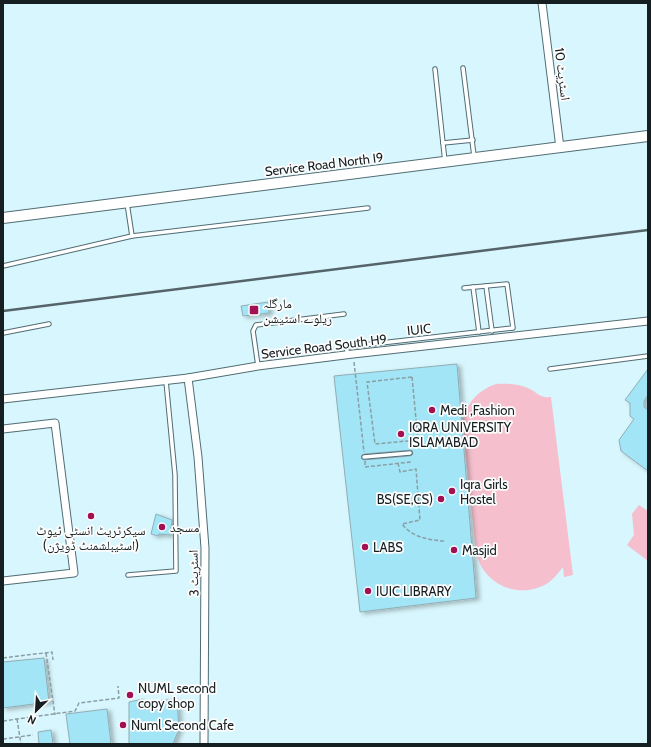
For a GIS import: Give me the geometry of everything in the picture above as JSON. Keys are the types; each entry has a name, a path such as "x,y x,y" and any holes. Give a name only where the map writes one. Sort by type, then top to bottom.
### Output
{"main road":[{"name":"Service Road North I9","path":"3,218 648,136"}],"street":[{"name":"اسٹریٹ 10","path":"542,3 560,148"},
{"name":"Service Road South H9","path":"3,399 166,379 188,378 258,366 351,354 648,321"},
{"name":"اسٹریٹ 3","path":"188,378 198,457 205,548 204,744"},
{"path":"3,430 55,423 74,572 3,581"}],"lane":[{"path":"463,68 475,158"},
{"path":"435,69 445,162"},
{"path":"443,144 473,140"},
{"path":"127,202 132,236"},
{"path":"3,266 132,236 368,208"},
{"name":"IUIC","path":"351,354 346,347 513,328 507,284 486,286"},
{"path":"464,288 486,286 493,331"},
{"path":"473,287 479,332"},
{"path":"258,366 253,331 256,325 344,314"},
{"path":"3,333 50,324"},
{"path":"550,370 648,356"},
{"path":"128,575 176,571 174,475 166,379"},
{"path":"364,457 410,453"}],"path":[{"path":"351,354 365,467 410,462"},
{"path":"412,376 418,440 375,444 367,382 412,376"},
{"path":"398,463 400,472 416,469 420,520 402,524 414,535 432,540 444,541"},
{"path":"3,658 52,652 53,660"},
{"path":"46,653 55,715"},
{"path":"3,721 55,715 75,711 79,703 119,698 118,686"},
{"path":"18,719 22,744"},
{"path":"3,739 32,735"}],"shaded area":[{"path":"496,384 520,386 528,388 541,396 551,397 573,575 564,577 563,567 555,577 545,585 527,590 507,588 498,584 490,578 484,570 479,562 476,552 462,420 467,408 474,398 479,393"},
{"path":"639,505 648,511 648,561 627,545 634,535 632,514"}],"building":[{"path":"268,302 269,313 243,316 241,306"},
{"name":"IQRA UNIVERSITY ISLAMABAD","path":"457,364 476,598 360,612 334,376","holes":["412,450 413,454 410,456 364,460 361,458 364,454"]},
{"path":"648,369 648,395 644,401 644,407 648,410 648,471 621,451 619,440 634,419 630,416 630,403 625,400"},
{"name":"مسجد","path":"156,514 172,520 170,535 159,534 158,536 151,534"},
{"path":"44,658 49,702 3,708 3,662"},
{"path":"143,699 144,709 160,709 161,700 177,700 179,729 173,744 129,744 129,702"},
{"path":"107,709 111,744 70,744 66,714"},
{"path":"51,730 53,744 39,744 38,732"}],"railway":[{"path":"3,311 648,230"}],"place":[{"name":"مارگلہ ریلوے اسٹیشن","path":"254,310"},
{"name":"Medi ,Fashion","path":"432,410"},
{"name":"IQRA UNIVERSITY ISLAMABAD","path":"401,434"},
{"name":"Iqra Girls Hostel","path":"452,491"},
{"name":"BS(SE,CS)","path":"441,499"},
{"name":"سیکرٹریٹ انسٹی ٹیوٹ (اسٹیبلشمنٹ ڈویژن)","path":"91,516"},
{"name":"مسجد","path":"162,527"},
{"name":"LABS","path":"365,547"},
{"name":"Masjid","path":"454,550"},
{"name":"IUIC LIBRARY","path":"368,591"},
{"name":"NUML second copy shop","path":"130,695"},
{"name":"Numl Second Cafe","path":"123,725"}]}
